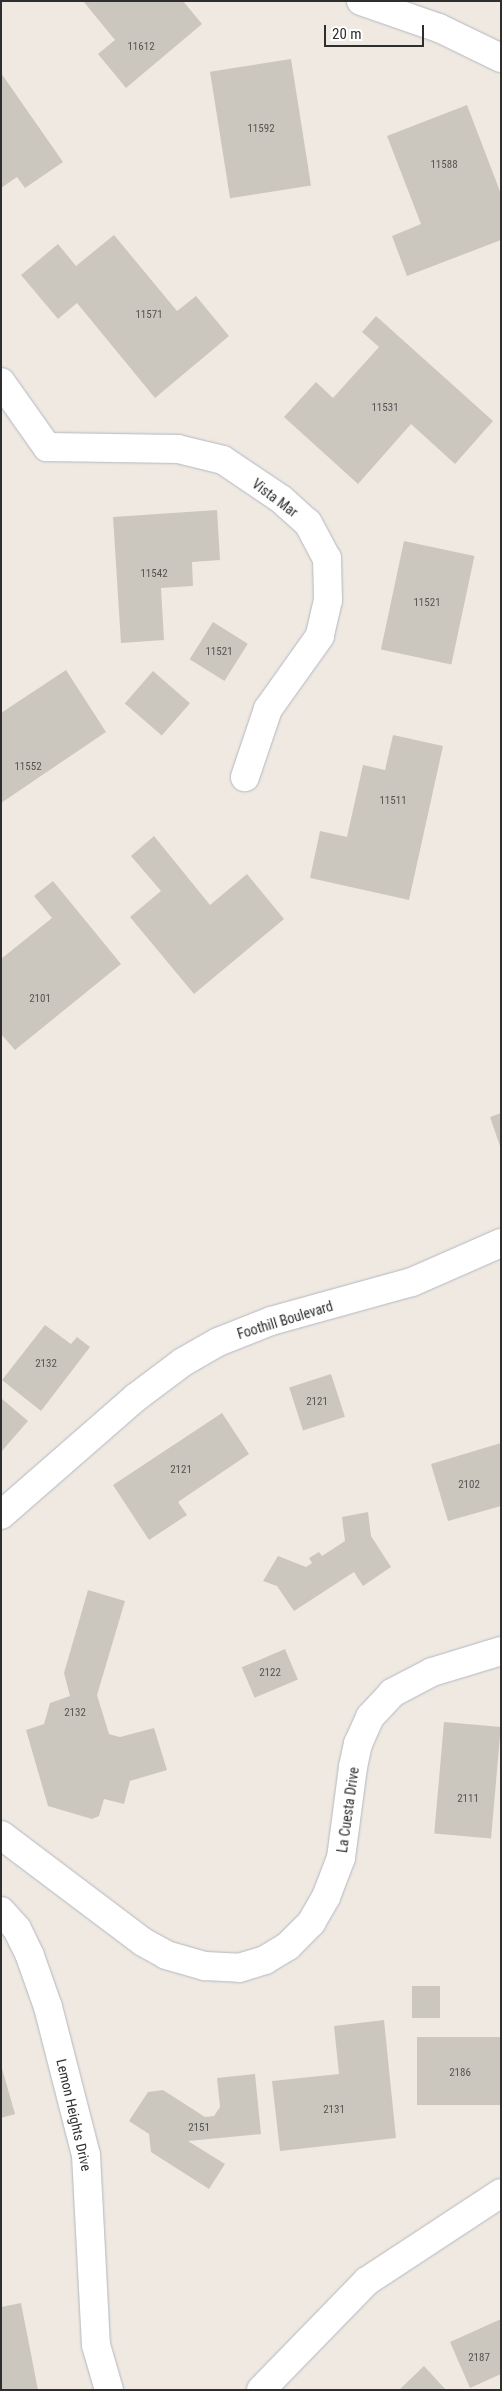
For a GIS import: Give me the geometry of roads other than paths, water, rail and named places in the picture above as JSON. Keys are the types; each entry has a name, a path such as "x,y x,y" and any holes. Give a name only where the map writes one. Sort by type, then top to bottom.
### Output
{"street":[{"path":"361,1 439,28 501,58"},
{"name":"Vista Mar","path":"1,382 47,447 178,449 223,460 281,499 308,523 327,558 328,600 320,636 268,709 245,777"},
{"name":"Foothill Boulevard","path":"1,1515 135,1398 183,1362 218,1342 271,1321 412,1282 501,1243"},
{"name":"La Cuesta Drive","path":"1,1835 166,1955 205,1966 239,1968 265,1960 288,1946 311,1923 326,1897 341,1858 353,1767 358,1744 370,1717 392,1693 432,1672 501,1651"},
{"name":"Lemon Heights Drive","path":"1,1911 17,1929 30,1956 48,2007 86,2155 95,2336 109,2390"},
{"path":"261,2390 367,2281 501,2193"}]}
